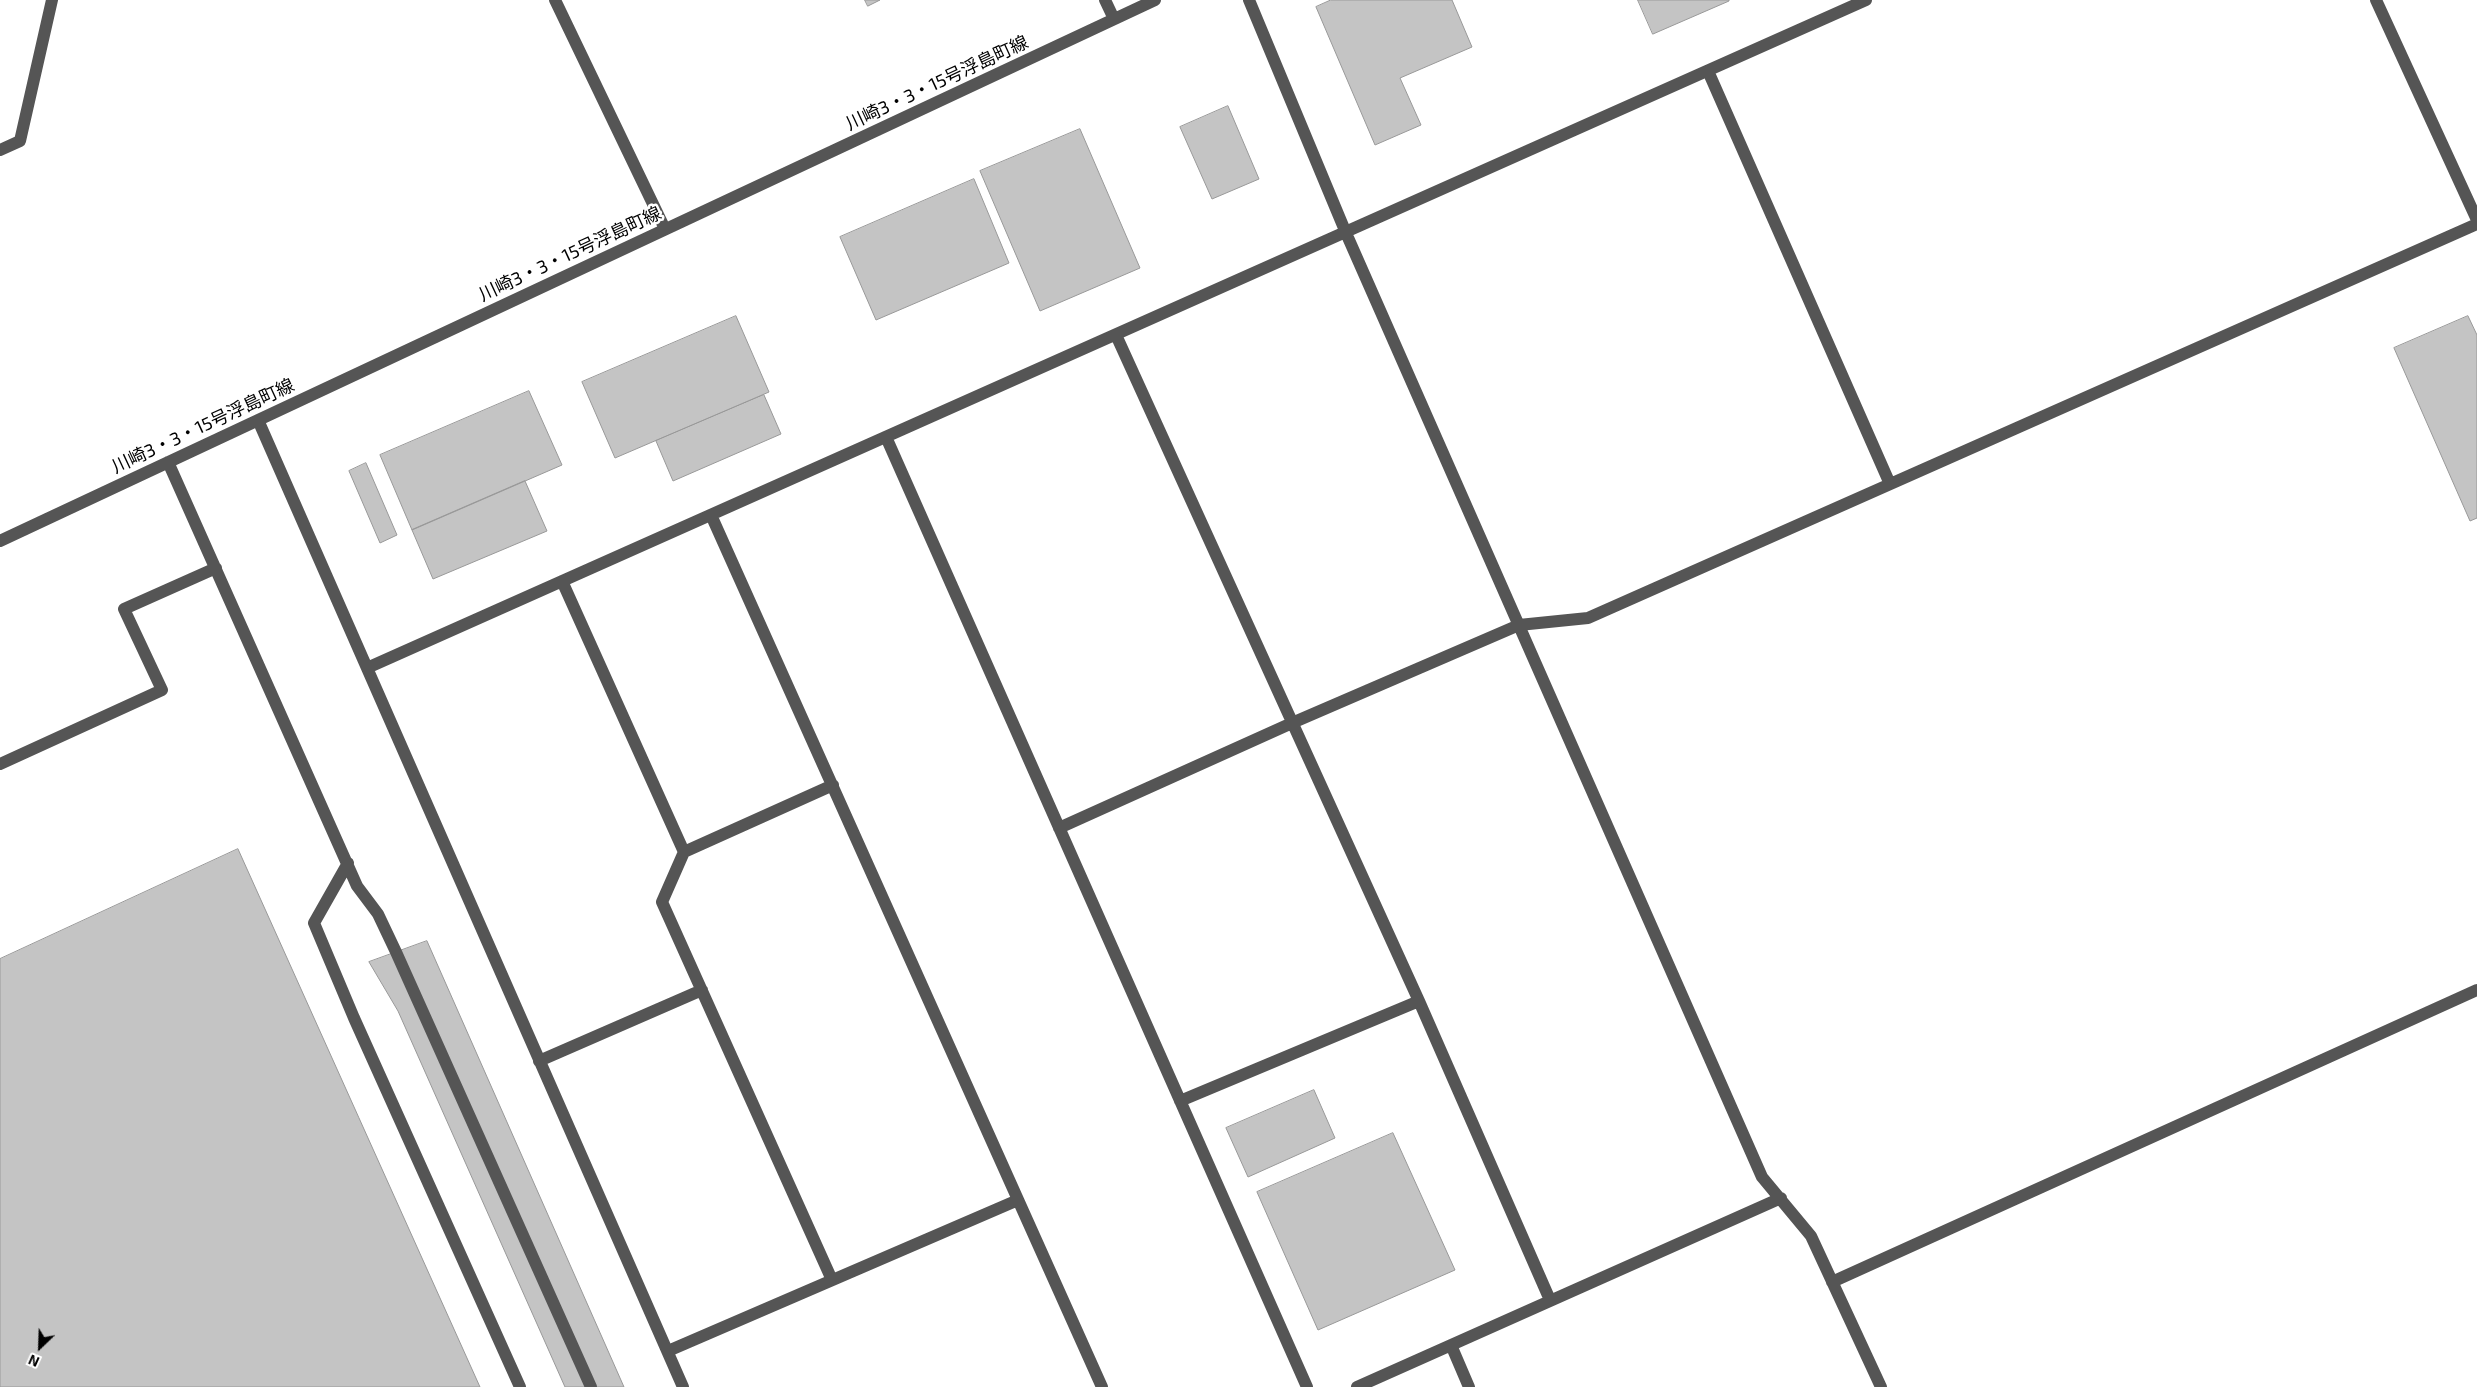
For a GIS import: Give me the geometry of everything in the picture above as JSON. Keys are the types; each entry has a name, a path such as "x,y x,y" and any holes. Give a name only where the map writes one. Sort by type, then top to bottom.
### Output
{"street":[{"path":"0,150 20,140 52,0"},
{"path":"555,0 665,229"},
{"path":"1105,0 1114,19"},
{"name":"川崎3・3・15号浮島町線","path":"0,541 1155,0"},
{"path":"1249,0 1346,232 1762,1177 1811,1236 1881,1387"},
{"path":"367,668 1866,0"},
{"path":"2376,0 2477,220"},
{"path":"1708,71 1890,484"},
{"path":"1059,828 1292,723 1519,626 1588,618 2477,224"},
{"path":"1116,335 1419,1001 1550,1300"},
{"path":"258,420 683,1387"},
{"path":"886,438 1307,1387"},
{"path":"168,462 357,886 378,914 396,952 592,1387"},
{"path":"711,515 1102,1387"},
{"path":"0,764 162,690 124,609 216,568"},
{"path":"562,581 684,852"},
{"path":"832,1280 662,902 684,852 833,785"},
{"path":"348,863 314,923 354,1018 520,1387"},
{"path":"539,1061 702,990"},
{"path":"1832,1282 2477,990"},
{"path":"1180,1101 1419,1001"},
{"path":"1357,1387 1780,1198"},
{"path":"668,1351 1018,1200"},
{"path":"1450,1345 1469,1387"}],"building":[{"path":"865,0 880,0 868,6"},
{"path":"1331,0 1452,0 1472,47 1400,78 1421,125 1375,145 1316,7"},
{"path":"1638,0 1729,0 1729,1 1653,34"},
{"path":"1228,106 1259,179 1212,199 1180,127"},
{"path":"1080,129 1140,268 1040,311 980,171"},
{"path":"974,179 1009,263 876,320 840,237"},
{"path":"736,316 769,392 615,458 582,382"},
{"path":"2468,316 2477,335 2477,518 2470,521 2394,348"},
{"path":"529,391 562,465 412,530 380,455"},
{"path":"764,395 781,434 673,481 656,441"},
{"path":"366,463 397,535 380,543 349,471"},
{"path":"525,481 547,531 433,579 412,530"},
{"path":"238,849 480,1387 0,1387 0,959"},
{"path":"427,941 624,1387 565,1387 398,1011 369,962"},
{"path":"1314,1090 1335,1138 1248,1177 1226,1128"},
{"path":"1393,1133 1455,1270 1318,1330 1257,1192"}]}
